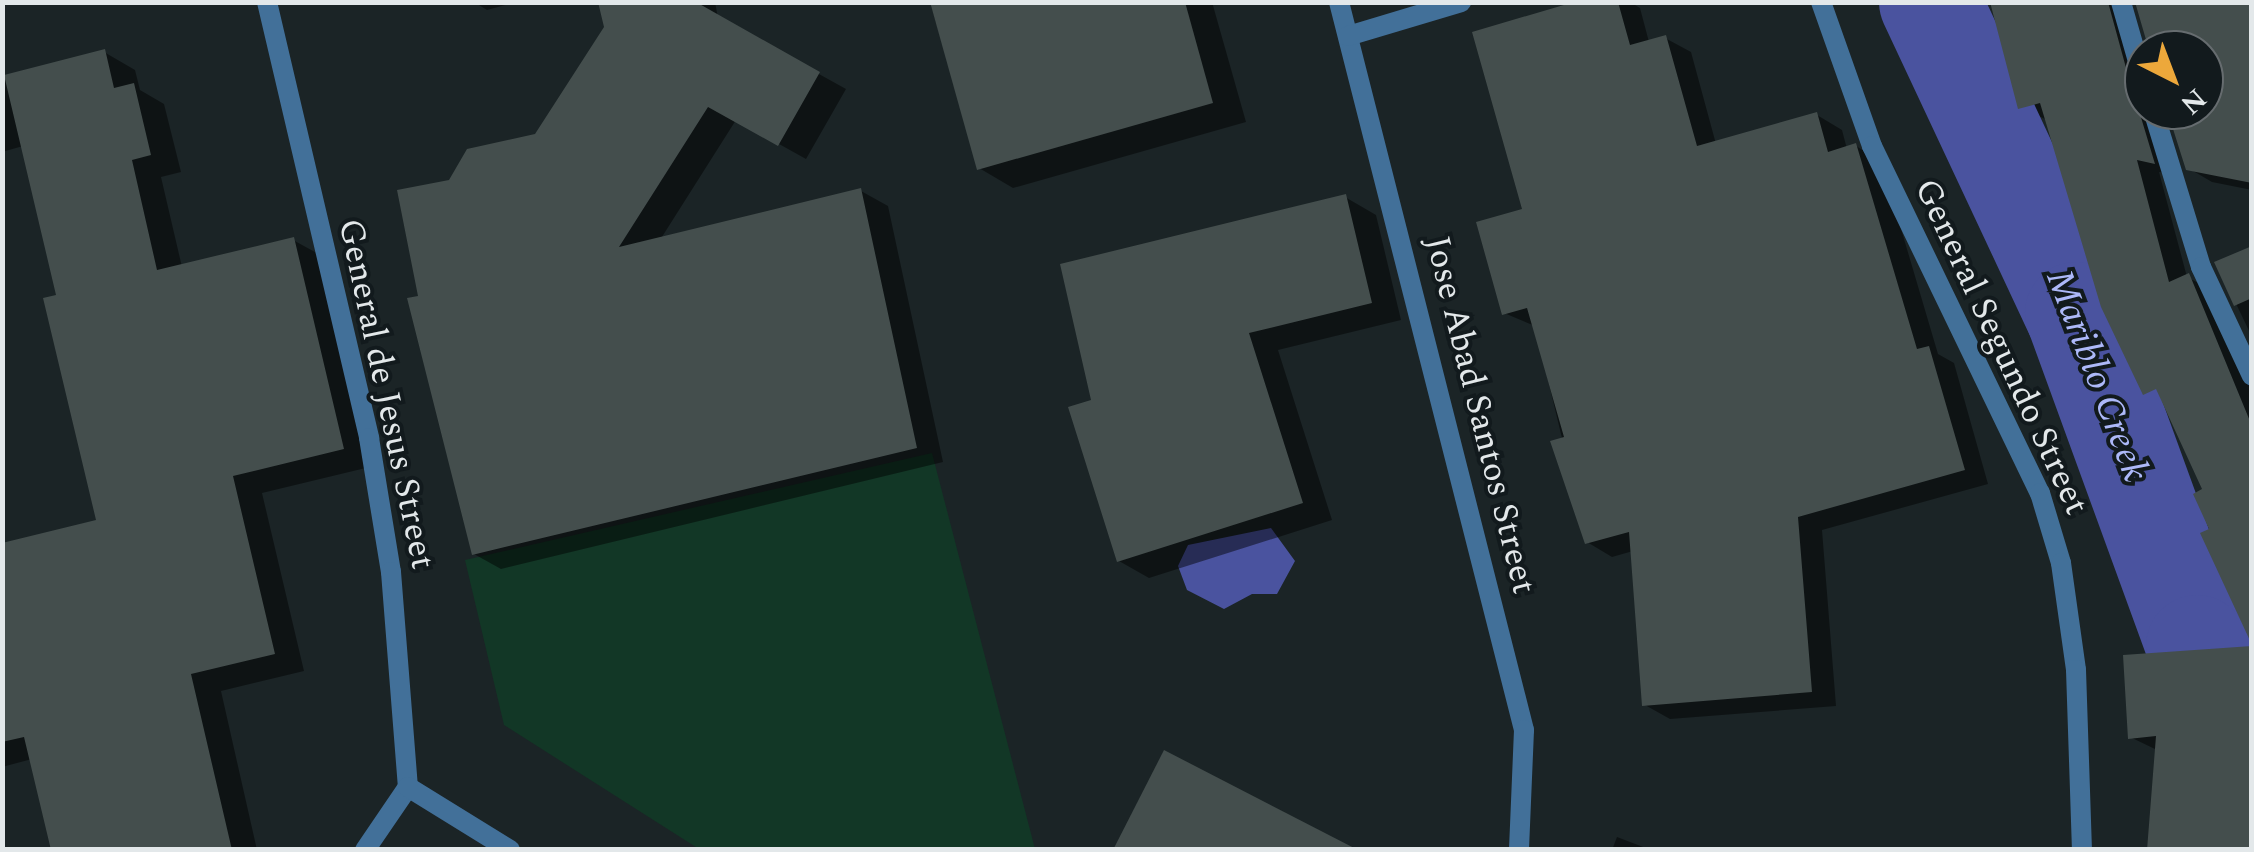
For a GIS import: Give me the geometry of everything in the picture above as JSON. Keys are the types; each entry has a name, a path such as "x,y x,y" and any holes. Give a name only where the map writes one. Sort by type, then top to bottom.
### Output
{"street":[{"name":"General de Jesus Street","path":"267,2 369,438 392,572 408,787"},
{"name":"Jose Abad Santos Street","path":"1339,2 1524,730 1519,850"},
{"path":"1348,36 1462,2"},
{"name":"General Segundo Street","path":"1821,2 1872,146 2050,528 2076,670 2082,850"},
{"path":"2121,2 2129,30"},
{"path":"2158,130 2201,267 2252,376"},
{"path":"365,850 408,787 510,850"}],"green space":[{"path":"932,453 1035,849 699,849 504,725 465,560"}],"water":[{"path":"1271,528 1295,561 1277,594 1252,594 1224,609 1187,590 1178,566 1188,545"}],"building":[{"path":"598,2 696,2 820,72 778,146 708,107 619,247 861,188 917,448 472,555 407,298 418,296 397,190 449,180 467,149 535,134 604,27"},
{"path":"930,2 1185,2 1213,103 977,170"},
{"path":"1574,2 1618,2 1630,45 1666,35 1697,146 1817,112 1828,152 1856,143 1917,349 1929,346 1965,470 1798,517 1812,692 1642,706 1629,532 1585,544 1550,441 1564,437 1527,308 1502,315 1476,222 1522,209 1472,32"},
{"path":"1990,2 2108,2 2124,60 2124,130 2145,130 2155,164 2137,160 2169,282 2189,273 2252,426 2252,645 2200,533 2209,529 2193,494 2202,489 2156,389 2143,395 2101,307 2040,103 2018,109"},
{"path":"2135,2 2252,2 2252,183 2186,170 2173,130 2224,130 2224,30 2143,30"},
{"path":"105,49 114,88 134,83 151,155 132,160 157,270 294,237 344,449 233,476 275,654 191,674 232,850 51,850 24,737 2,742 2,543 96,520 43,298 56,295 4,75"},
{"path":"1346,194 1372,303 1249,333 1303,503 1117,562 1068,407 1091,400 1060,264"},
{"path":"2252,246 2252,298 2234,306 2214,262"},
{"path":"2252,646 2252,850 2147,850 2156,736 2128,739 2123,655"},
{"path":"1164,750 1358,850 1113,850"}],"waterway":[{"name":"Mariblo Creek","path":"1930,2 2076,313 2197,646 2252,753"}]}
